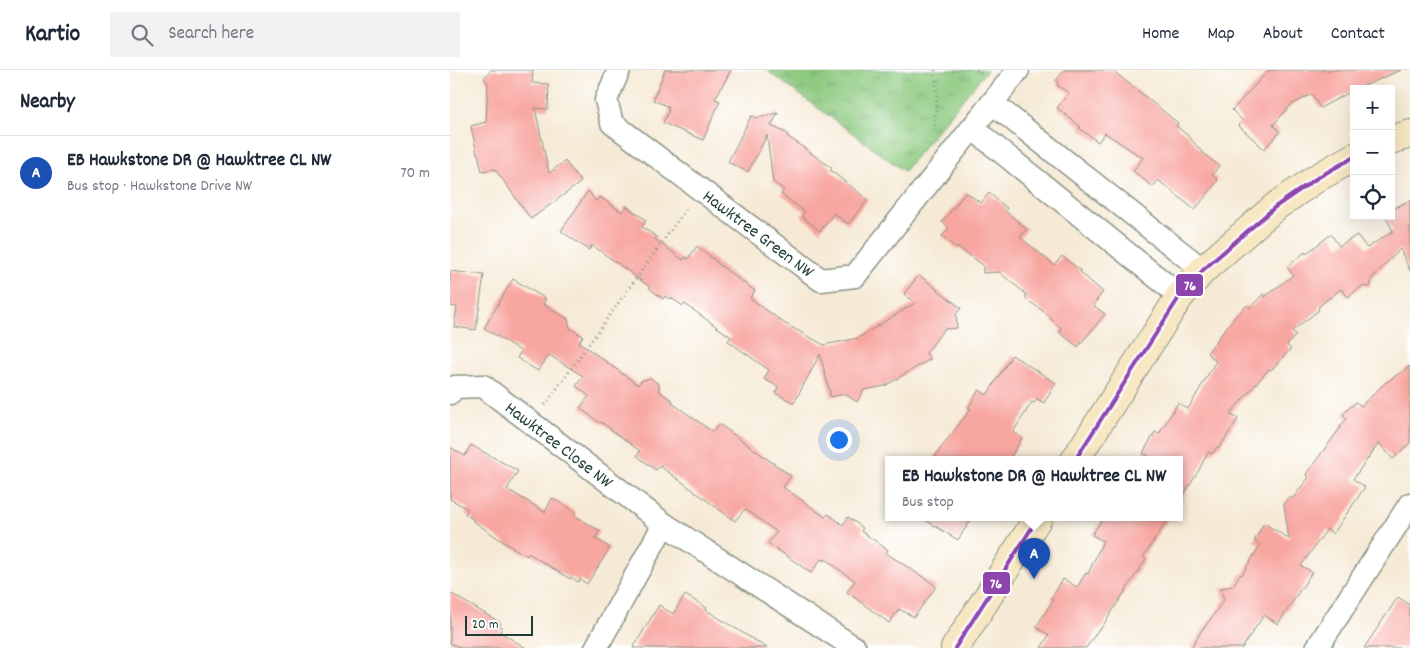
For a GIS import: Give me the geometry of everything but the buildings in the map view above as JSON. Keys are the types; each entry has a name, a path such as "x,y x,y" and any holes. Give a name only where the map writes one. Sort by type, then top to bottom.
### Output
{"street":[{"name":"Hawktree Green NW","path":"619,70 606,100 612,123 821,280 855,276 1018,70"},
{"path":"992,103 1203,270"},
{"path":"972,128 1180,296"},
{"path":"1395,139 1410,134"},
{"path":"1078,456 1180,296 1203,270 1274,207 1317,178 1350,159"},
{"name":"Hawktree Close NW","path":"450,392 455,387 483,386 664,524 854,648"},
{"path":"1317,648 1410,504"},
{"path":"955,648 1036,521"},
{"path":"596,648 664,524"}],"path":[{"path":"935,70 937,97 934,128 939,139"},
{"path":"976,70 987,78"},
{"path":"540,413 686,209"}],"green space":[{"path":"770,70 987,70 904,171 769,72"}],"transit line":[{"name":"76","path":"1078,456 1180,296 1203,270 1275,207 1317,178 1350,159"},
{"name":"76","path":"955,648 1036,521"}],"place":[{"name":"EB Hawkstone DR @ Hawktree CL NW","path":"1034,579"}]}
